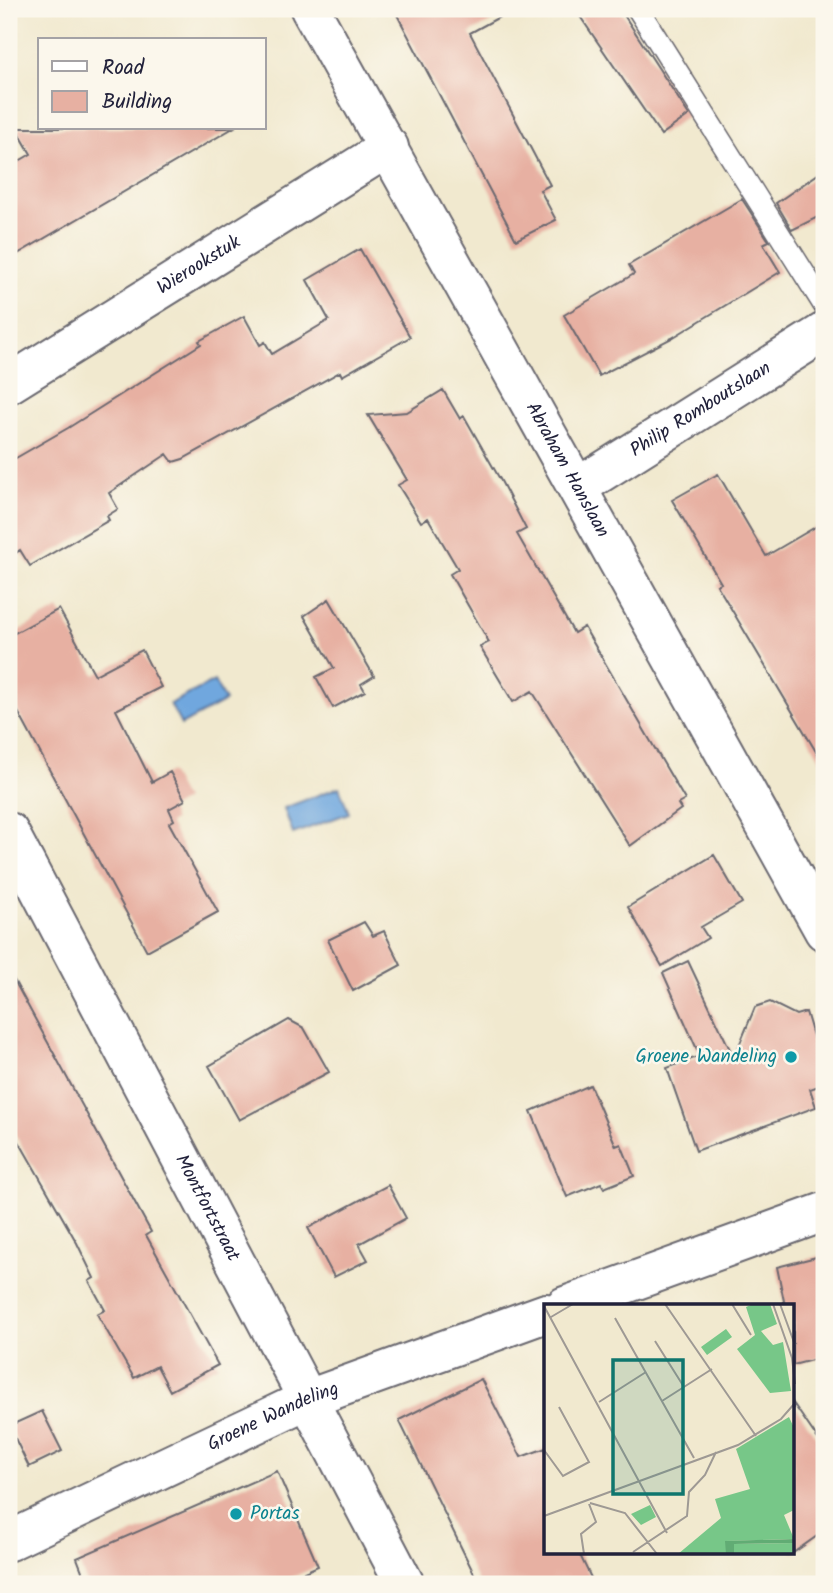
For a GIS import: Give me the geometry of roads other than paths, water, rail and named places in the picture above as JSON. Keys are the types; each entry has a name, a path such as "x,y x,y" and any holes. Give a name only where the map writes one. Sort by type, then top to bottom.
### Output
{"street":[{"name":"Abraham Hanslaan","path":"310,9 389,146 824,931"},
{"name":"Wierookstuk","path":"9,384 389,146"},
{"name":"Philip Romboutslaan","path":"578,487 824,332"},
{"name":"Montfortstraat","path":"9,832 405,1584"},
{"path":"571,1304 824,1212"},
{"name":"Groene Wandeling","path":"9,1541 308,1399 544,1314"}],"lane":[{"path":"638,9 824,305"}],"water":[{"path":"214,681 225,701 181,725 170,704"},
{"path":"339,787 349,813 293,834 284,808"}],"place":[{"name":"Groene Wandeling","path":"791,1057"},
{"name":"Portas","path":"236,1514"}]}
